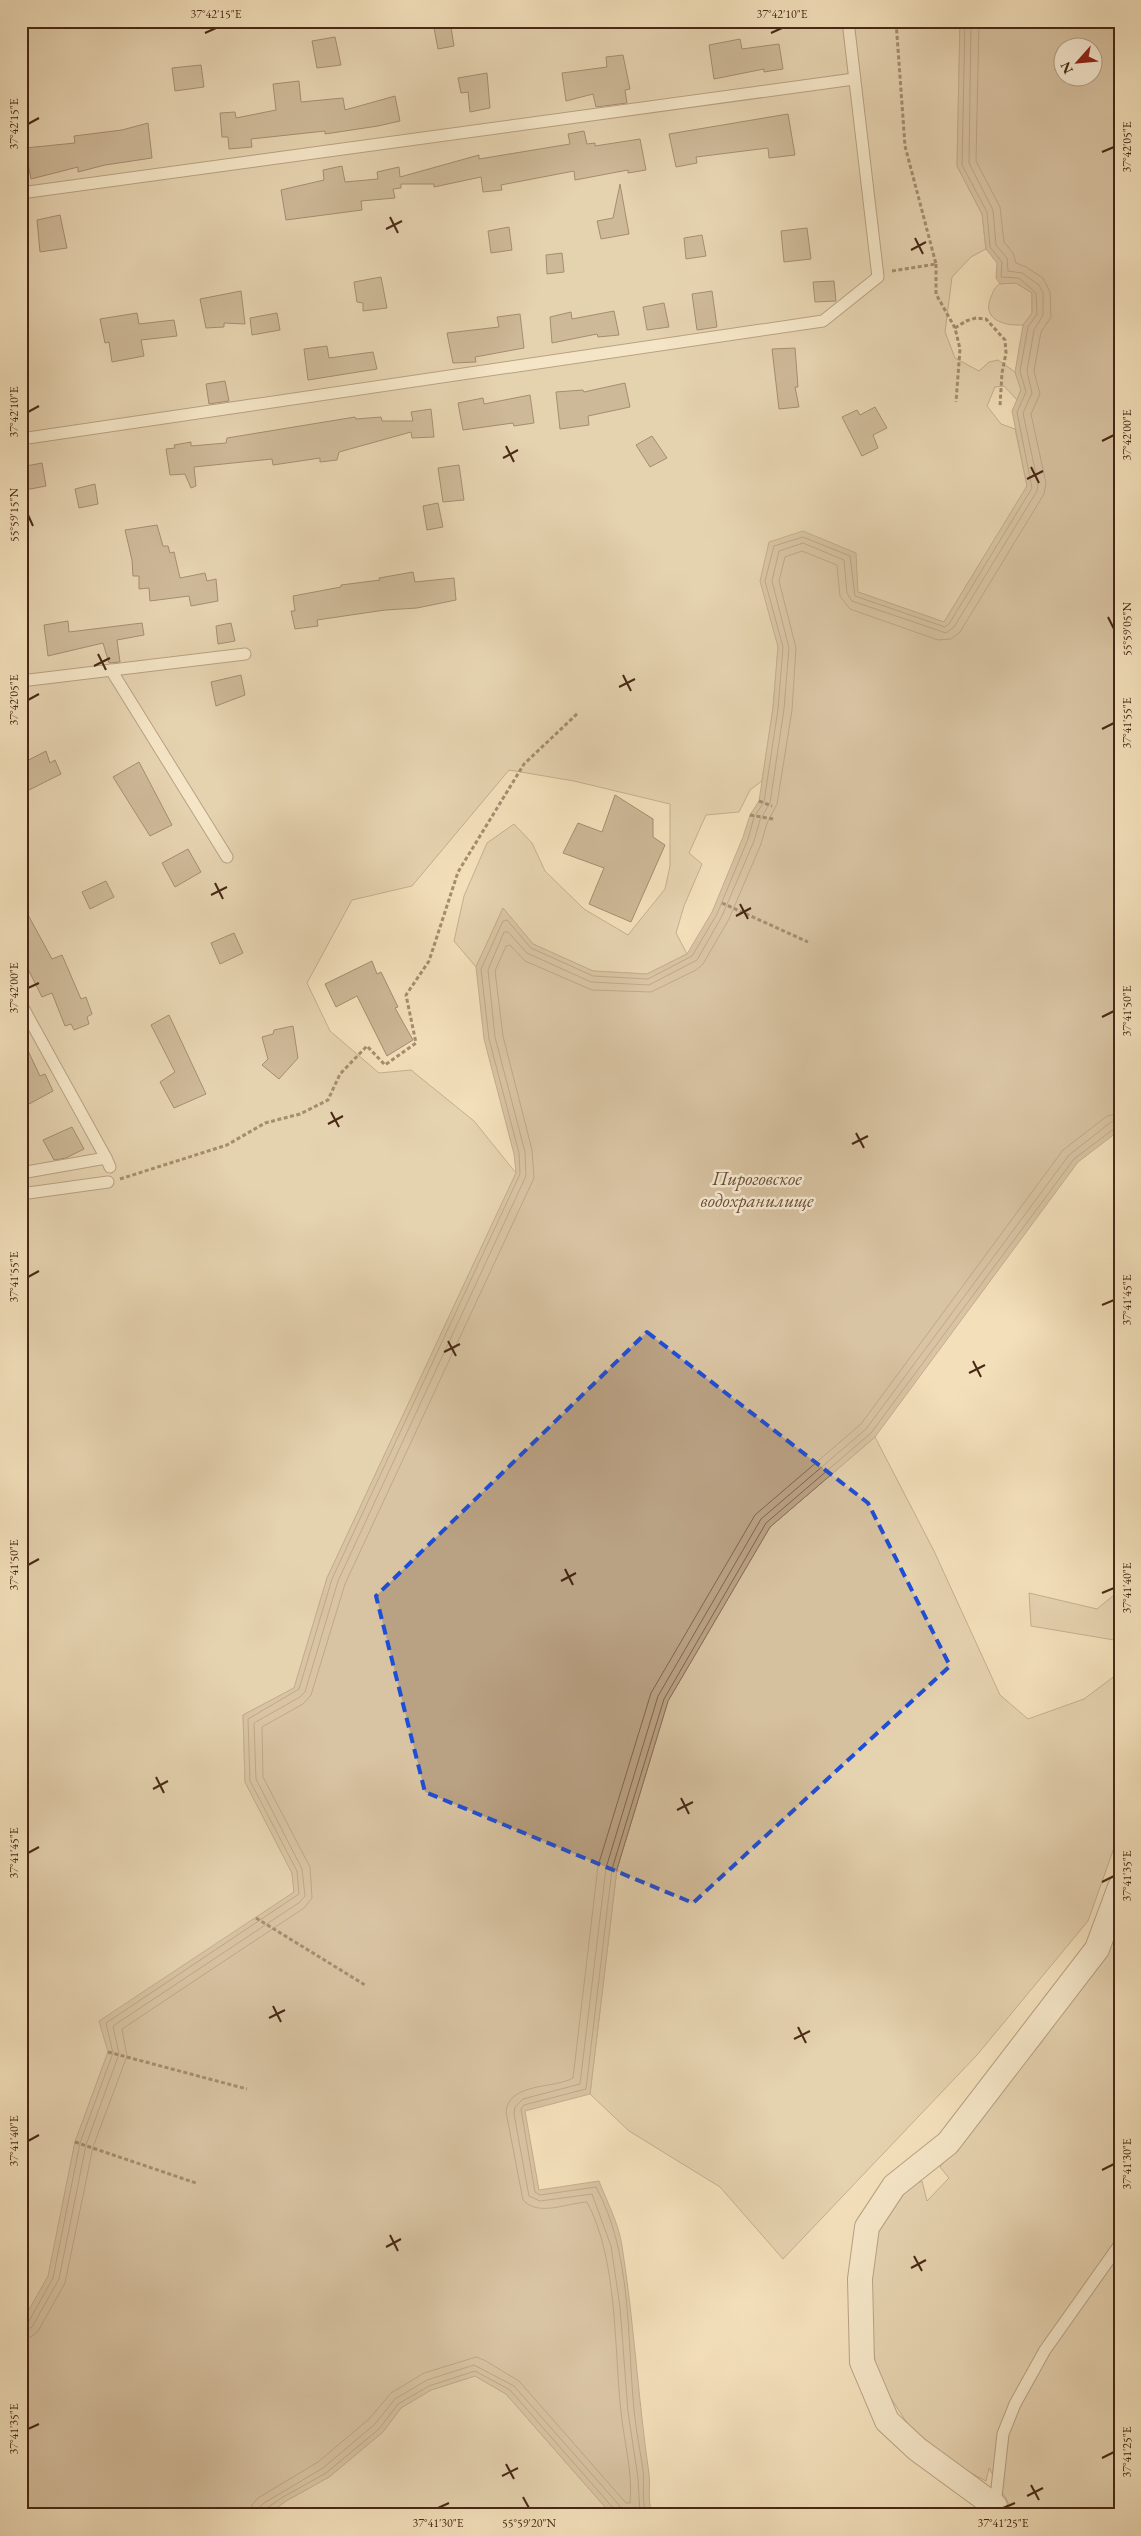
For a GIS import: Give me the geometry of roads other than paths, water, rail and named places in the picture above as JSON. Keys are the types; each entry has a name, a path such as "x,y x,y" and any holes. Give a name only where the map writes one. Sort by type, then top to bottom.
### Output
{"street":[{"path":"997,2510 917,2448 887,2420 862,2362 860,2279 867,2227 894,2186 948,2143 1097,1948 1120,1888"}],"lane":[{"path":"21,440 823,321 878,276 848,21"},
{"path":"21,193 854,79"},
{"path":"21,681 245,654"},
{"path":"111,670 227,857"},
{"path":"21,1004 108,1163 21,1173"},
{"path":"21,1194 108,1182"},
{"path":"997,2510 1003,2434 1015,2404 1045,2350 1120,2244"}],"water":[{"name":"Пироговское водохранилище","path":"960,21 1120,21 1120,1130 1078,1162 875,1437 770,1527 668,1701 617,1869 590,2094 525,2111 539,2190 599,2181 618,2230 630,2303 649,2474 649,2500 654,2515 612,2515 506,2394 475,2376 431,2390 401,2408 383,2432 329,2477 286,2501 267,2515 21,2515 21,2324 48,2276 75,2142 108,2052 99,2021 294,1892 292,1873 245,1782 243,1715 294,1688 327,1578 516,1173 514,1154 484,1039 476,967 503,908 533,944 593,971 647,974 687,954 712,912 743,837 750,815 759,801 773,708 778,647 760,581 769,542 803,531 856,553 858,592 944,622 1027,486 1012,411 1021,390 1015,372 1023,325 1032,313 1032,293 1016,283 1000,284 996,278 997,263 986,249 982,214 957,166"}]}
